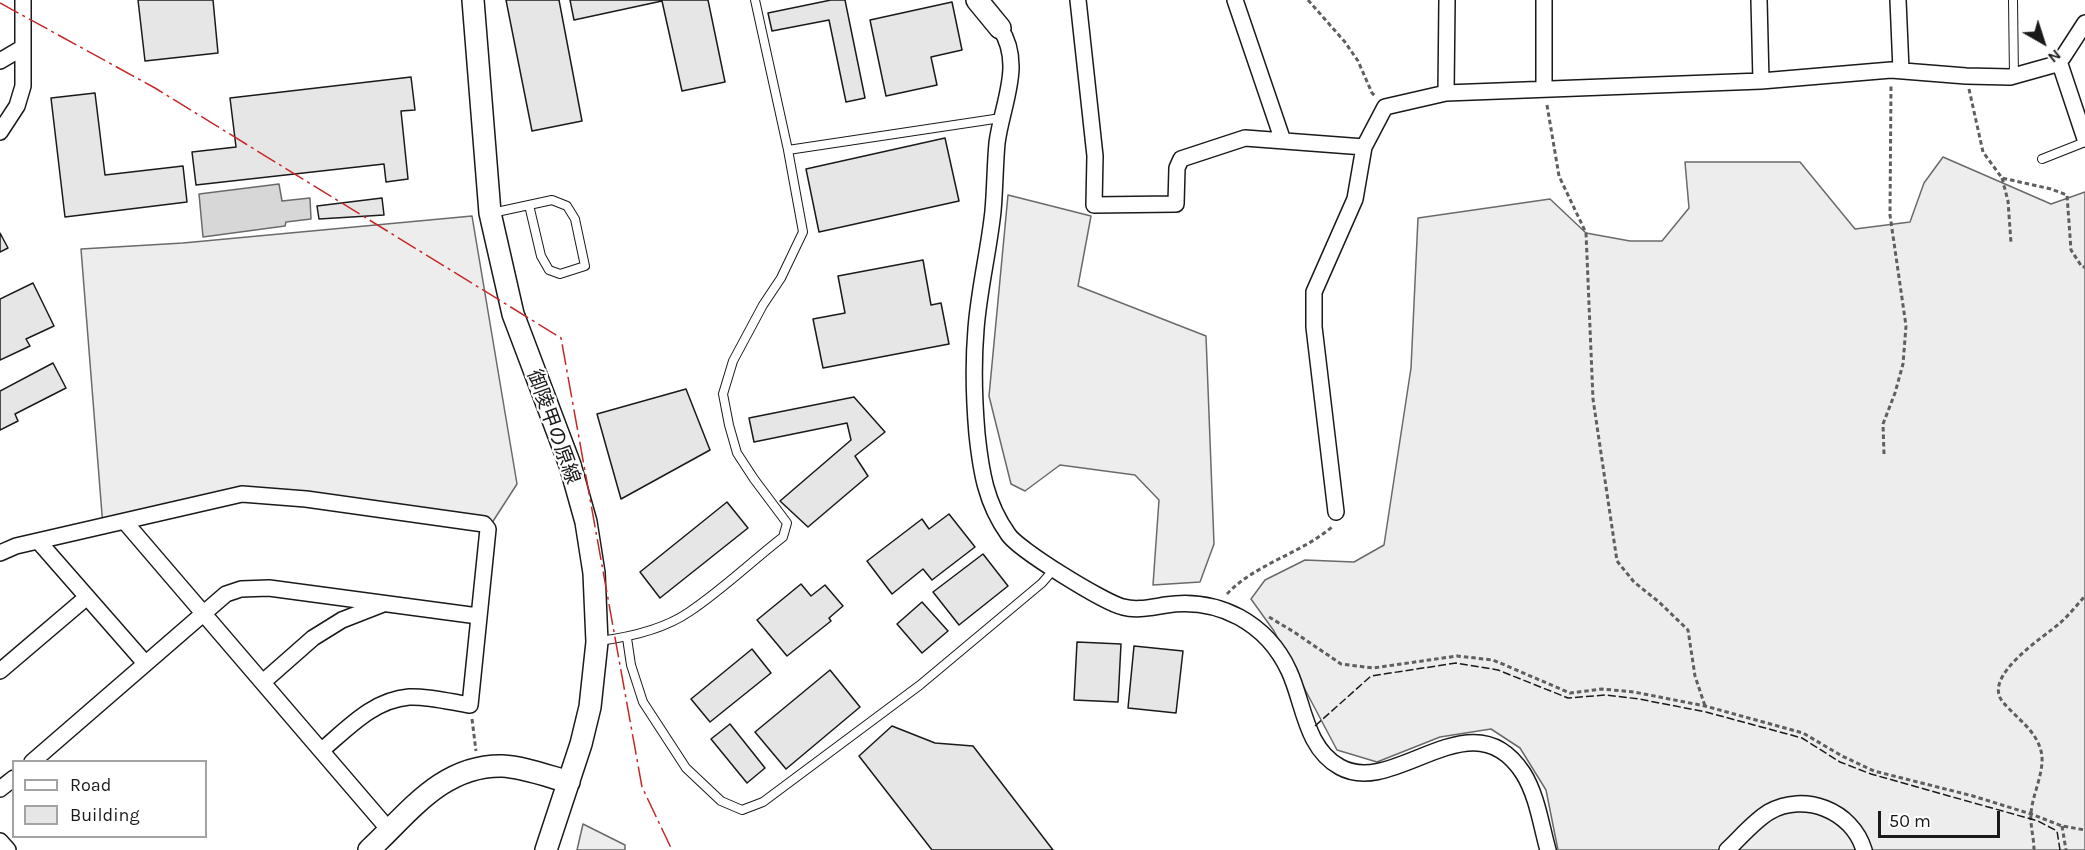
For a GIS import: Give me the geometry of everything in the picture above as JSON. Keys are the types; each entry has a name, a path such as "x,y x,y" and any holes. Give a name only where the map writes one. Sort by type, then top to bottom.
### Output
{"street":[{"path":"0,132 17,106 23,86 23,0"},
{"name":"御陵甲の原線","path":"473,0 490,213 513,314 570,465 586,522 594,573 597,642 590,707 569,782 546,850"},
{"path":"977,0 1008,40 1011,60 1010,83 997,142 993,211 976,329 974,399 984,483 994,514 1005,531 1017,544 1054,569 1123,607 1143,609 1171,604 1216,606 1254,626 1270,641 1281,656 1316,743 1327,758 1341,768 1353,773 1368,774 1445,747 1465,743 1483,743 1497,749 1512,759 1532,790 1548,850"},
{"path":"1078,0 1095,156 1094,205 1176,204 1177,168 1181,159 1245,138 1364,147"},
{"path":"1235,0 1283,141"},
{"path":"1446,93 1447,0"},
{"path":"1544,0 1544,88"},
{"path":"1759,0 1761,81"},
{"path":"1896,70 1898,0"},
{"path":"1336,512 1314,327 1314,292 1355,199 1364,147 1385,107 1446,93 1761,81 1896,70 1966,76 2014,76 2041,70 2059,60 2085,23"},
{"path":"0,61 22,48"},
{"path":"2059,60 2085,141"},
{"path":"0,553 16,546 242,494 306,499 484,524 488,528 470,705 411,697 383,703 371,709 322,750"},
{"path":"125,522 390,831"},
{"path":"39,542 145,663"},
{"path":"34,760 226,594 241,589 256,587 478,616"},
{"path":"0,671 87,597"},
{"path":"263,682 313,638 342,620 383,604"},
{"path":"369,850 448,778 478,767 504,766 529,770 569,782"},
{"path":"0,789 12,780"},
{"path":"1727,850 1767,813 1786,804 1806,803 1825,808 1840,816 1853,829 1864,850"},
{"path":"0,841 8,850"}],"lane":[{"path":"597,642 627,638 661,626 689,612 783,537 787,523 737,453 723,394 733,361 789,263 803,232 788,150 755,0"},
{"path":"2013,0 2014,76"},
{"path":"788,150 1001,118"},
{"path":"2042,159 2085,141"},
{"path":"490,213 552,200 567,206 575,219 585,266 560,274 549,270 541,256 529,205"},
{"path":"627,638 631,665 643,702 686,768 721,801 742,810 763,802 920,685 1042,582 1054,569"}],"path":[{"path":"1308,0 1345,42 1358,61 1372,93 1385,107"},
{"path":"1884,454 1883,424 1904,364 1906,326 1890,215 1896,70"},
{"path":"1966,76 1983,152 2002,178 2008,201 2012,243"},
{"path":"1544,88 1559,176 1586,233 1593,399 1617,561 1634,582 1688,630 1695,676 1705,706"},
{"path":"2002,178 2067,195 2071,250 2082,267 2085,267"},
{"path":"1216,606 1235,585 1324,534 1335,525 1336,512"},
{"path":"2034,850 2031,814 2043,758 2034,736 2001,699 1998,690 2000,680 2021,654 2061,621 2085,596"},
{"path":"1240,617 1255,612 1275,620 1341,664 1373,668 1457,656 1493,660 1570,693 1602,689 1634,692 1705,706 1803,733 1842,756 1874,771 1974,796 2062,826 2085,830"},
{"path":"470,705 478,767"},
{"path":"2062,826 2066,850"}],"shaded area":[{"path":"1943,157 2051,204 2085,192 2085,850 1558,850 1546,790 1520,748 1491,729 1440,737 1377,762 1337,750 1274,631 1251,599 1265,580 1305,560 1354,562 1384,545 1411,368 1418,218 1550,199 1586,233 1630,241 1662,241 1689,208 1685,162 1800,162 1855,229 1910,222 1924,183"},
{"path":"279,184 282,201 310,198 311,219 286,222 285,226 203,237 199,194"},
{"path":"1008,195 1091,216 1078,286 1206,336 1214,544 1200,582 1153,585 1159,500 1135,475 1060,465 1025,491 1011,484 989,396"},
{"path":"472,216 517,484 488,529 242,494 103,527 81,249 183,243"},
{"path":"583,824 625,845 625,850 577,850"}],"building":[{"path":"138,0 213,0 218,53 145,61"},
{"path":"506,0 559,0 582,121 532,131"},
{"path":"570,0 708,0 725,82 682,91 662,1 574,20"},
{"path":"831,0 845,0 865,98 846,102 829,20 772,31 768,13"},
{"path":"952,2 962,50 931,57 937,85 886,96 870,20"},
{"path":"411,77 415,110 401,111 408,179 386,182 384,164 196,185 192,152 236,147 230,98"},
{"path":"95,93 105,175 183,166 187,202 65,217 51,98"},
{"path":"945,138 959,201 819,232 806,169"},
{"path":"382,198 384,215 319,219 317,206"},
{"path":"0,233 8,248 0,252"},
{"path":"923,260 931,305 941,303 949,344 823,368 813,319 845,313 838,276"},
{"path":"33,283 54,326 26,339 30,346 0,360 0,299"},
{"path":"53,363 66,388 15,414 18,421 0,430 0,391"},
{"path":"686,389 710,450 621,499 597,414"},
{"path":"854,397 885,432 855,456 868,476 808,527 780,501 851,440 847,423 754,442 749,418"},
{"path":"727,502 748,528 660,598 640,572"},
{"path":"949,514 975,547 932,580 923,569 892,594 867,561 922,519 929,529"},
{"path":"983,554 1008,586 959,625 933,592"},
{"path":"801,584 811,596 825,585 843,606 829,618 831,621 787,656 757,620"},
{"path":"922,602 948,631 922,653 897,624"},
{"path":"1077,642 1121,644 1118,702 1074,700"},
{"path":"1134,646 1183,651 1176,713 1128,708"},
{"path":"752,649 771,673 710,722 691,699"},
{"path":"830,670 860,707 786,769 755,732"},
{"path":"730,724 765,768 747,783 711,739"},
{"path":"892,726 935,743 973,746 1053,850 932,850 859,756"}],"fence":[{"path":"1315,726 1371,676 1456,663 1498,670 1568,698 1606,695 1639,699 1706,712 1802,738 1840,762 1871,774 2038,821 2057,831 2060,850"}],"power":[{"path":"0,3 155,88 561,338 642,787 672,850"}]}
